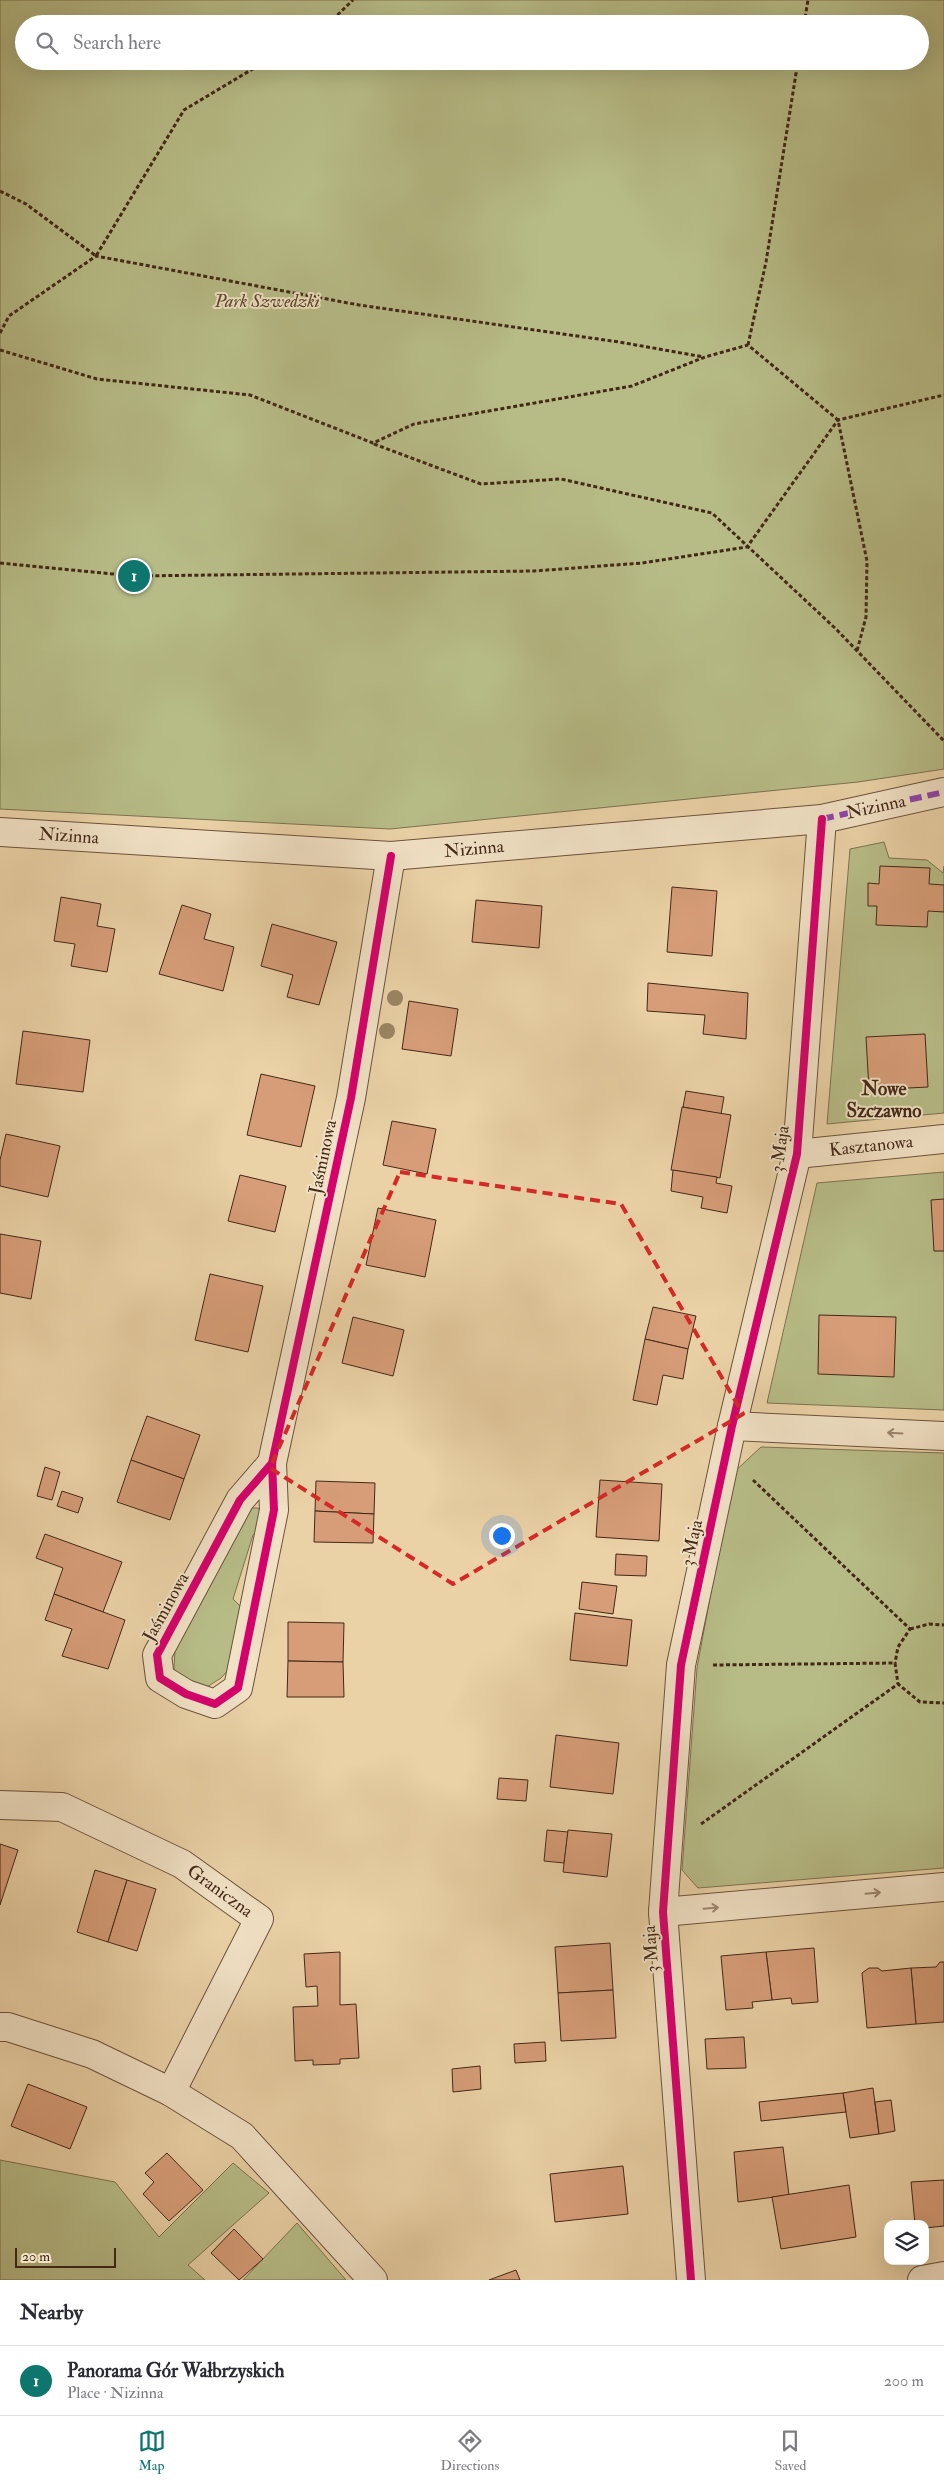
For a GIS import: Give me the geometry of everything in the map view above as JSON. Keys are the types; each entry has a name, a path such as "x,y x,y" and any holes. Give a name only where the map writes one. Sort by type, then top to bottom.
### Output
{"street":[{"name":"Nizinna","path":"0,832 390,856 822,819 944,792"},
{"name":"3 Maja","path":"690,2280 663,1912 681,1665 732,1426 797,1154 822,819"},
{"name":"Jaśminowa","path":"272,1462 240,1500 157,1655 160,1678 186,1694 215,1704 238,1688 274,1510 272,1462 351,1098 390,856"},
{"name":"Kasztanowa","path":"797,1154 944,1139"},
{"path":"732,1426 944,1436"},
{"name":"Graniczna","path":"0,1805 62,1807 182,1864 259,1919 171,2092"},
{"name":"3 Maja","path":"663,1912 944,1887"},
{"path":"0,2027 8,2027 92,2054 171,2092 242,2136 373,2280"},
{"path":"922,2280 944,2276"}],"path":[{"path":"337,15 353,0"},
{"path":"806,15 808,0"},
{"path":"0,334 8,316 96,256 184,110 251,70"},
{"path":"748,345 766,262 797,70"},
{"path":"0,191 26,204 96,256 359,304 705,357"},
{"path":"374,444 414,424 632,386 705,357 748,345"},
{"path":"748,345 838,420 867,561 866,617 857,651"},
{"path":"0,350 97,379 250,395 481,484 561,479 712,513 857,651 944,740"},
{"path":"0,563 134,576 525,571 642,563 747,547 838,420 944,394"},
{"path":"726,1454 910,1630"},
{"path":"944,1625 929,1624 910,1630 898,1647 895,1662 898,1684 920,1702 944,1703"},
{"path":"681,1665 895,1662"},
{"path":"668,1848 898,1684"}],"highlighted area":[{"path":"400,1172 621,1204 743,1414 453,1584 270,1468"}],"green space":[{"name":"Park Szwedzki","path":"0,0 944,0 944,769 858,782 390,829 0,809"},
{"path":"884,842 889,858 927,860 943,873 944,866 944,1113 827,1124 850,849"},
{"path":"944,1172 944,1410 767,1403 817,1183"},
{"path":"761,1447 944,1453 944,1868 698,1888 682,1870 697,1668 733,1473"},
{"path":"258,1508 264,1516 263,1526 253,1535 233,1599 243,1609 230,1668 221,1678 207,1687 176,1679 174,1668 175,1650 247,1511"},
{"path":"0,2160 115,2182 159,2237 233,2163 269,2193 188,2265 205,2280 0,2280"},
{"path":"297,2223 346,2280 243,2280"}],"building":[{"path":"880,866 930,868 929,884 944,885 944,912 928,911 927,927 876,925 877,906 868,906 868,883 879,884"},
{"path":"672,887 717,891 712,956 667,952"},
{"path":"61,897 101,904 97,926 115,929 107,972 71,966 75,944 54,941"},
{"path":"476,900 542,906 539,948 472,942"},
{"path":"182,905 211,914 204,939 234,947 223,991 159,974"},
{"path":"272,924 337,942 319,1005 287,997 293,975 261,966"},
{"path":"648,983 748,993 746,1039 703,1034 705,1015 647,1011"},
{"path":"409,1001 458,1009 451,1056 402,1049"},
{"path":"23,1031 90,1040 83,1092 16,1084"},
{"path":"925,1034 928,1087 869,1090 866,1037"},
{"path":"261,1074 315,1086 301,1147 247,1135"},
{"path":"686,1091 724,1097 721,1114 683,1107"},
{"path":"682,1107 731,1115 720,1178 671,1170"},
{"path":"392,1121 436,1129 427,1174 383,1165"},
{"path":"6,1134 60,1146 48,1197 0,1186 0,1160"},
{"path":"673,1170 717,1177 716,1183 732,1186 727,1213 701,1208 703,1197 671,1191"},
{"path":"240,1175 286,1186 275,1232 228,1221"},
{"path":"944,1199 944,1251 934,1251 931,1200"},
{"path":"378,1208 436,1220 425,1277 366,1265"},
{"path":"0,1234 41,1241 31,1299 0,1293"},
{"path":"210,1274 263,1286 248,1352 195,1340"},
{"path":"653,1307 696,1316 688,1349 645,1339"},
{"path":"819,1315 896,1317 894,1377 818,1374"},
{"path":"353,1317 404,1330 393,1376 342,1363"},
{"path":"645,1339 688,1349 683,1379 663,1375 657,1405 633,1400"},
{"path":"147,1416 200,1435 184,1479 131,1460"},
{"path":"131,1460 184,1479 170,1520 117,1502"},
{"path":"45,1467 60,1472 52,1500 37,1496"},
{"path":"600,1480 662,1484 659,1541 596,1537"},
{"path":"316,1481 375,1483 374,1514 315,1511"},
{"path":"62,1491 83,1498 78,1513 57,1506"},
{"path":"315,1511 374,1514 373,1543 314,1542"},
{"path":"45,1534 122,1562 103,1612 54,1594 63,1568 36,1558"},
{"path":"616,1554 647,1556 646,1576 615,1575"},
{"path":"582,1582 617,1586 613,1614 579,1609"},
{"path":"54,1594 125,1620 108,1669 62,1656 72,1629 45,1620"},
{"path":"575,1613 632,1620 627,1666 570,1660"},
{"path":"288,1622 344,1623 343,1662 288,1661"},
{"path":"288,1661 343,1662 344,1697 287,1697"},
{"path":"556,1735 619,1743 613,1794 550,1787"},
{"path":"499,1778 528,1780 526,1801 497,1799"},
{"path":"547,1830 568,1832 564,1863 544,1861"},
{"path":"568,1830 612,1834 607,1877 563,1872"},
{"path":"0,1844 18,1850 0,1905"},
{"path":"95,1870 127,1880 108,1942 77,1932"},
{"path":"127,1880 156,1889 137,1951 108,1942"},
{"path":"610,1943 613,1990 558,1993 555,1947"},
{"path":"814,1948 818,2002 792,2004 791,1998 772,2000 766,1952"},
{"path":"340,1952 340,2005 356,2004 359,2058 340,2059 340,2064 313,2065 313,2060 295,2061 293,2007 318,2006 317,1986 306,1987 304,1954"},
{"path":"766,1952 772,2000 752,2002 753,2008 726,2010 721,1956"},
{"path":"940,1962 944,1962 944,2022 916,2024 911,1968 936,1967"},
{"path":"869,1968 878,1968 882,1971 911,1968 916,2024 867,2028 862,1973"},
{"path":"613,1990 616,2038 561,2041 558,1993"},
{"path":"744,2037 746,2068 707,2069 705,2039"},
{"path":"545,2042 546,2061 515,2063 514,2044"},
{"path":"480,2066 481,2089 453,2092 452,2069"},
{"path":"28,2084 87,2107 70,2149 11,2126"},
{"path":"873,2088 879,2134 850,2138 843,2093"},
{"path":"843,2093 846,2112 761,2121 759,2102"},
{"path":"891,2100 895,2131 879,2134 875,2102"},
{"path":"783,2147 789,2195 738,2202 734,2152"},
{"path":"167,2153 203,2190 169,2221 143,2194 154,2182 145,2173"},
{"path":"623,2166 628,2214 555,2222 550,2174"},
{"path":"944,2180 944,2226 929,2228 929,2220 915,2220 911,2182"},
{"path":"849,2185 856,2237 781,2249 772,2197"},
{"path":"234,2229 263,2259 239,2280 211,2253"},
{"path":"516,2270 520,2280 489,2280"}],"marked path":[{"path":"822,819 944,792"}],"cycle path":[{"path":"691,2280 663,1912 681,1665 732,1426 797,1154 822,819"},
{"path":"272,1463 240,1500 157,1655 160,1678 186,1694 215,1704 238,1688 274,1510 272,1463 351,1098 391,856"}],"place":[{"name":"Panorama Gór Wałbrzyskich","path":"134,576"}],"district":[{"name":"Nowe Szczawno","path":"884,1100"}]}
